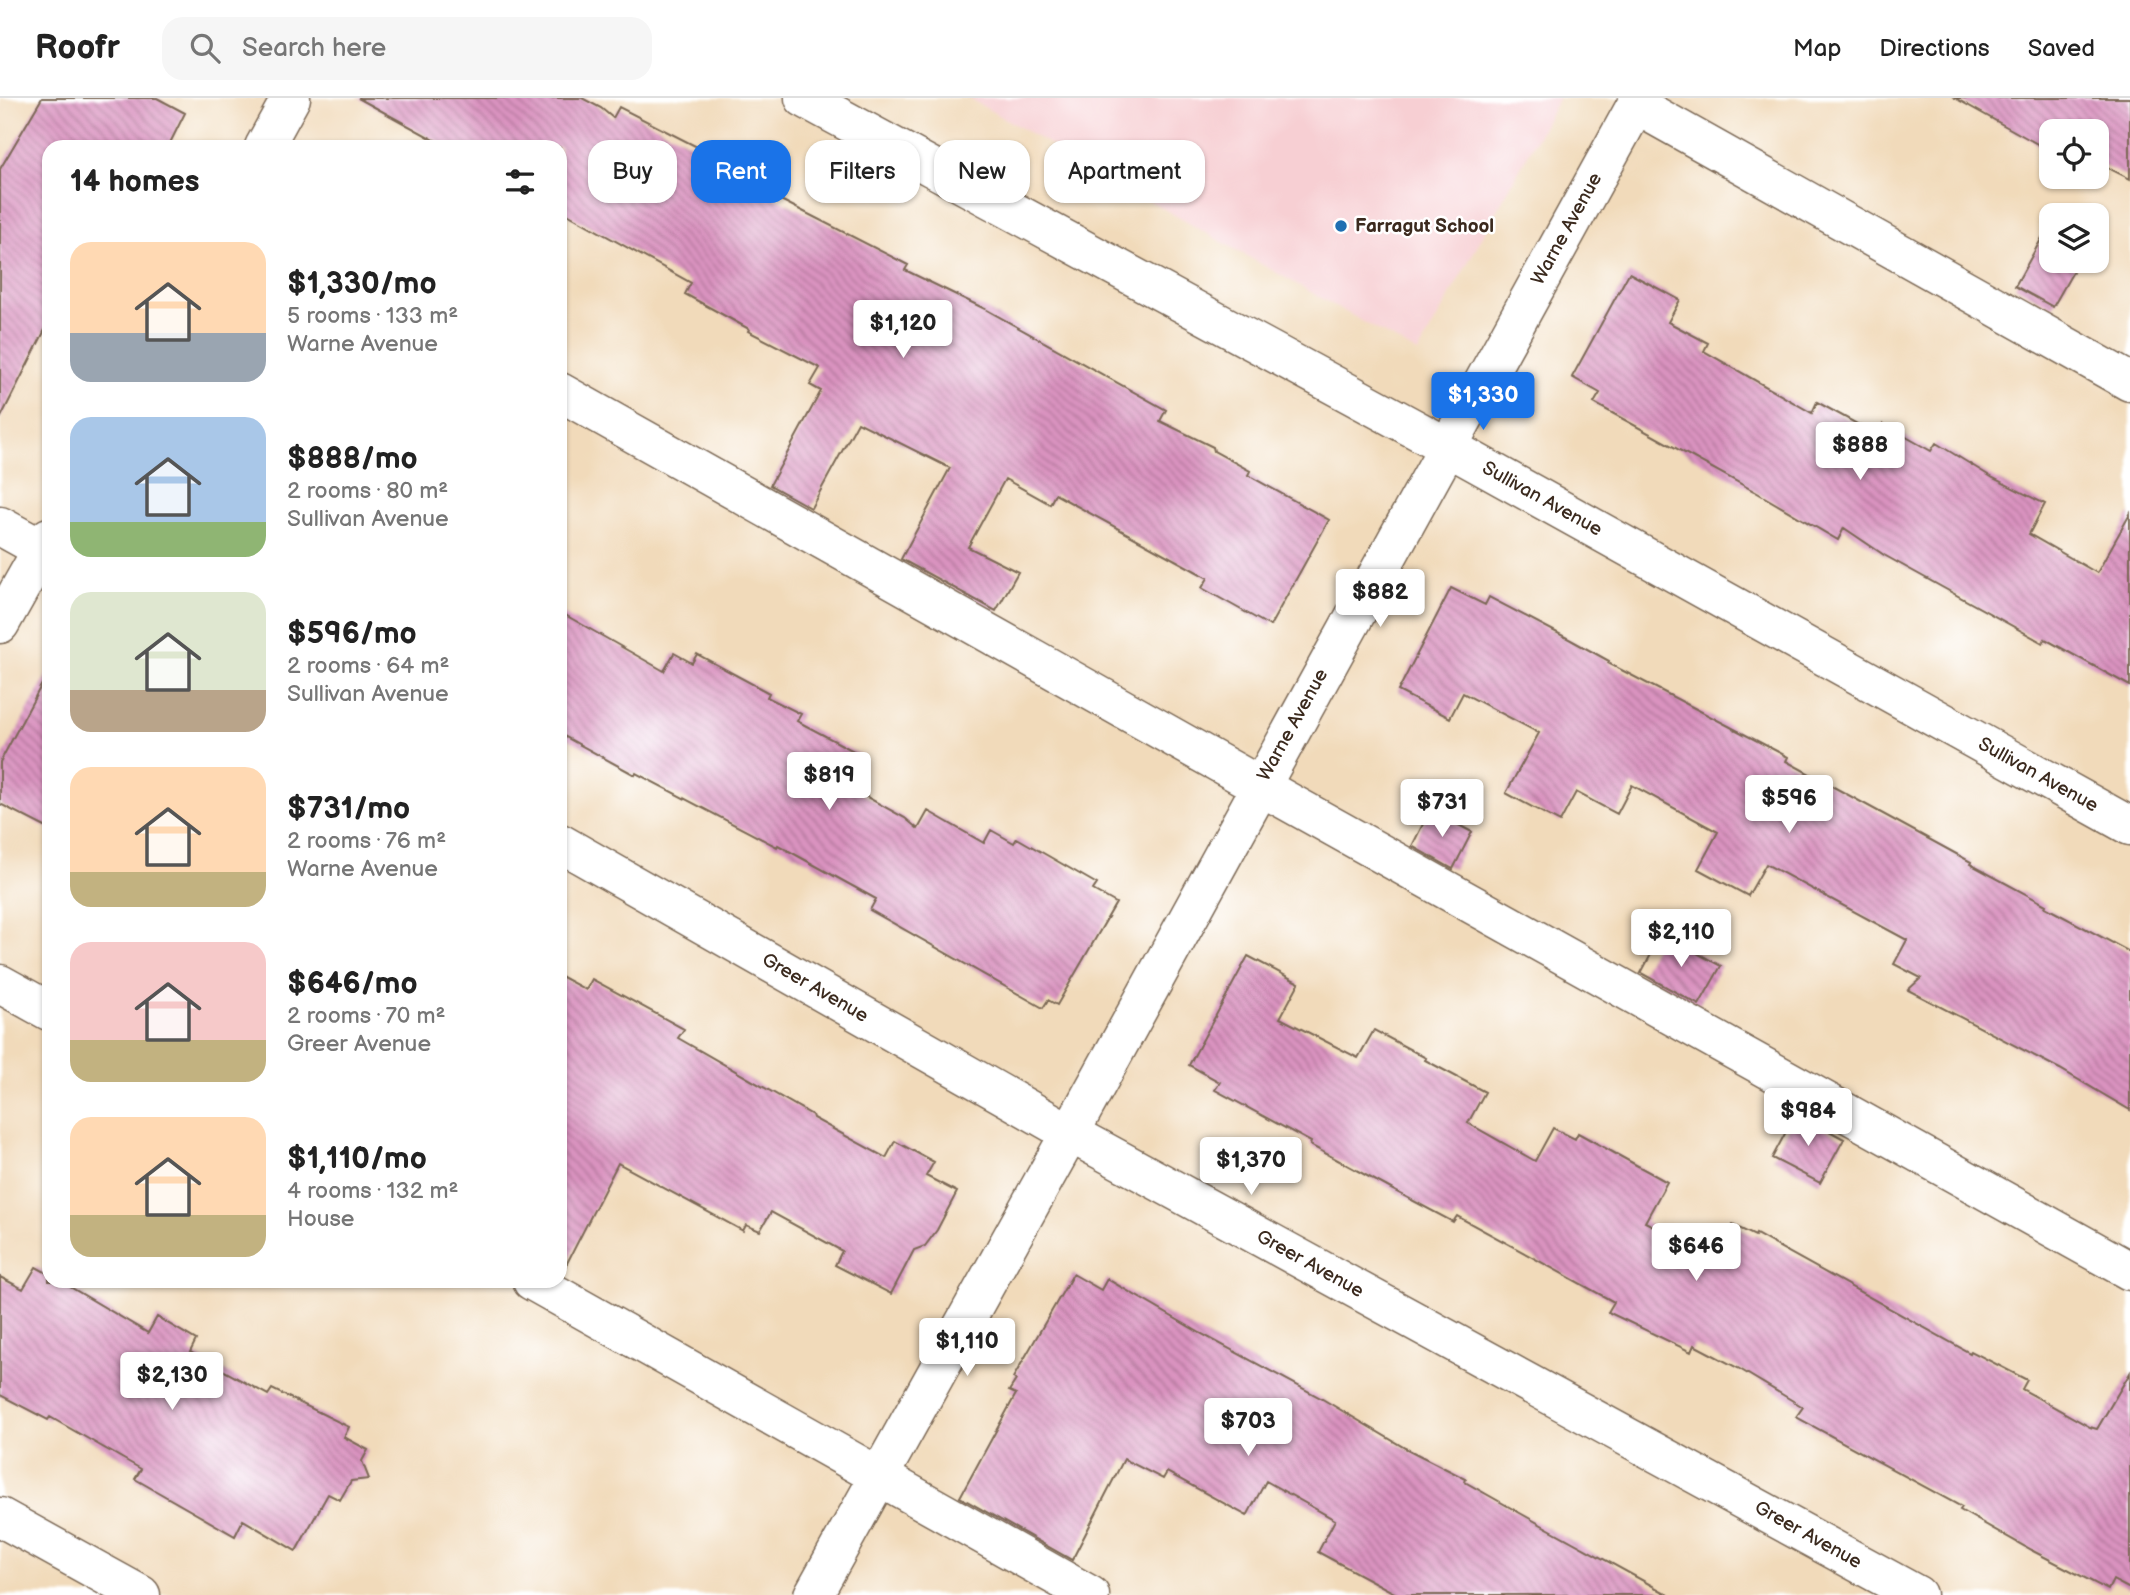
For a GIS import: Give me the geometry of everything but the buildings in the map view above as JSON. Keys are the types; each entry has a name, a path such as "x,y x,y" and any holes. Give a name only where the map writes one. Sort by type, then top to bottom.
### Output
{"street":[{"path":"268,140 291,98"},
{"name":"Sullivan Avenue","path":"804,98 1448,447 2130,826"},
{"path":"1638,102 2130,382"},
{"name":"Warne Avenue","path":"813,1595 1638,102"},
{"path":"567,396 2130,1271"},
{"path":"0,526 42,544"},
{"path":"0,624 42,554"},
{"name":"Greer Avenue","path":"567,847 1070,1133 1917,1595"},
{"path":"0,984 42,1007"},
{"path":"545,1288 1090,1595"},
{"path":"0,1517 141,1595"}],"shaded area":[{"name":"Farragut School","path":"968,98 1559,98 1418,353 1153,203 1205,203 1205,140 1044,141"}],"place":[{"name":"Farragut School","path":"1341,226"}]}
